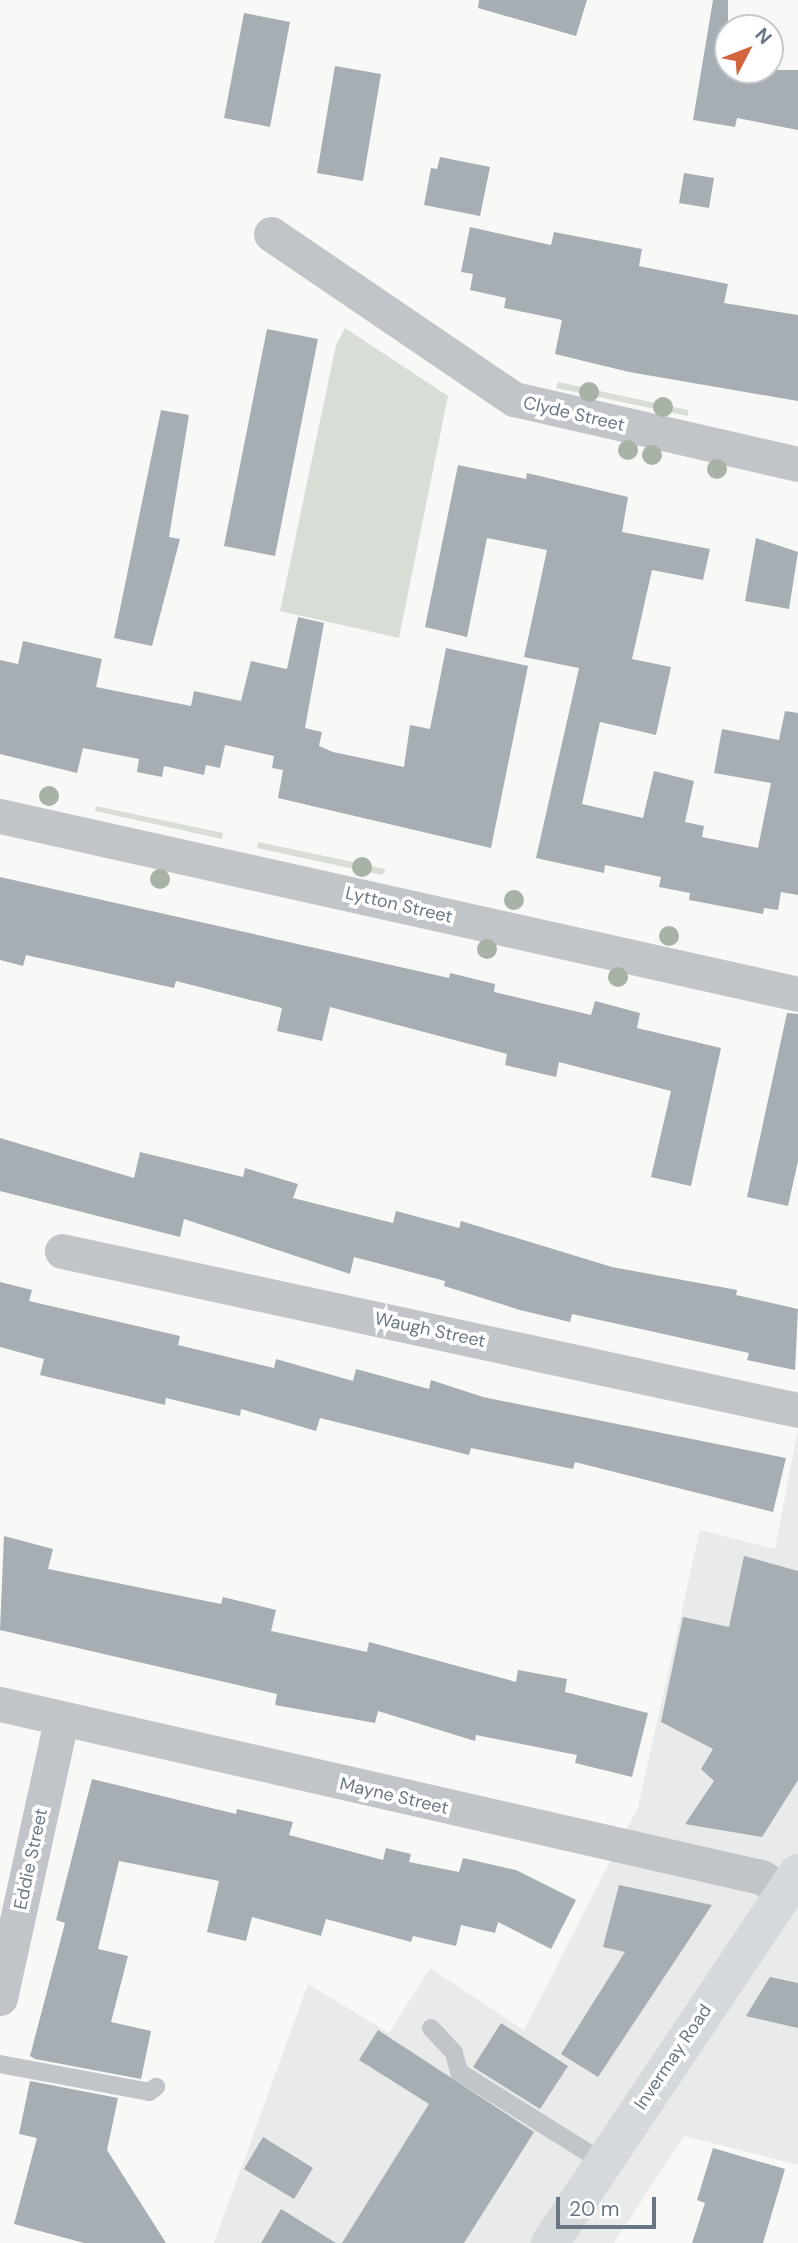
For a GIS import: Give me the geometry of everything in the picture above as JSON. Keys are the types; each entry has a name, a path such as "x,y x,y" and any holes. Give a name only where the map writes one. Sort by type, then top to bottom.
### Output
{"main road":[{"name":"Invermay Road","path":"550,2243 792,1882"}],"street":[{"name":"Clyde Street","path":"271,234 514,399 798,464"},
{"name":"Lytton Street","path":"0,816 798,994"},
{"name":"Waugh Street","path":"62,1251 798,1410"},
{"name":"Mayne Street","path":"0,1704 61,1720 792,1882"},
{"name":"Eddie Street","path":"0,1998 61,1720"}],"lane":[{"path":"431,2028 454,2053 460,2073 603,2162"},
{"path":"0,2064 149,2092 156,2087"}],"shaded area":[{"path":"345,328 448,396 399,638 280,611 336,345"},
{"path":"558,382 688,410 688,416 556,388"},
{"path":"96,806 223,833 222,839 95,811"},
{"path":"258,842 386,869 382,875 257,848"},
{"path":"798,1429 798,2165 684,2136 614,2243 214,2243 308,1984 389,2033 430,1968 524,2030 638,1807 700,1530 775,1549"}],"building":[{"path":"479,0 587,0 576,36 478,8"},
{"path":"713,0 728,0 728,14 714,14 714,84 784,84 784,70 798,70 798,130 737,118 735,127 693,120"},
{"path":"244,13 290,22 270,127 224,118"},
{"path":"335,66 381,74 363,181 317,173"},
{"path":"440,157 490,167 480,216 424,205 431,168 437,169"},
{"path":"684,173 714,178 709,208 679,203"},
{"path":"470,227 551,245 554,232 642,249 639,266 728,284 724,303 798,315 798,401 629,372 555,354 562,320 504,308 506,298 470,290 473,274 461,272"},
{"path":"267,329 318,339 275,556 224,546"},
{"path":"161,410 189,415 169,537 180,539 152,646 114,638"},
{"path":"458,465 526,479 527,473 628,497 622,532 710,549 703,580 652,570 632,659 671,667 656,735 600,722 582,804 643,818 654,771 694,781 685,822 704,826 702,837 758,848 771,783 714,773 722,729 779,740 785,711 798,713 798,895 781,892 778,910 764,908 763,914 689,900 690,893 659,887 661,877 605,865 604,873 536,858 579,668 524,657 547,550 487,538 467,637 425,627"},
{"path":"756,538 798,552 789,609 745,601"},
{"path":"298,617 324,623 305,728 322,732 319,746 333,752 404,767 410,725 430,729 446,648 528,666 491,848 278,798 283,770 272,768 274,756 225,745 220,768 206,765 204,775 164,766 162,777 137,772 139,759 83,748 77,773 0,754 0,660 18,664 23,641 102,659 96,687 191,706 194,691 241,701 251,661 287,669"},
{"path":"0,877 449,978 450,973 495,984 494,992 591,1015 595,1001 640,1013 637,1028 721,1048 691,1186 651,1177 671,1091 559,1062 556,1077 505,1065 507,1054 330,1007 322,1041 277,1031 282,1008 176,981 174,988 26,955 23,966 0,960"},
{"path":"787,1013 798,1014 798,1161 788,1206 747,1197"},
{"path":"0,1138 134,1178 140,1152 243,1177 245,1168 298,1184 293,1198 393,1223 396,1211 459,1228 461,1221 612,1267 737,1290 736,1295 798,1309 795,1370 747,1360 749,1353 650,1331 572,1314 570,1322 520,1310 444,1286 445,1281 354,1257 350,1274 184,1219 180,1237 0,1191"},
{"path":"0,1282 32,1290 29,1301 180,1336 178,1345 274,1368 276,1359 353,1381 356,1369 429,1389 431,1380 483,1397 786,1458 773,1512 575,1462 573,1469 471,1448 469,1455 320,1418 316,1431 241,1409 240,1416 166,1398 165,1405 40,1375 44,1359 0,1347"},
{"path":"4,1536 53,1549 48,1569 221,1604 223,1597 276,1610 271,1631 367,1652 369,1642 516,1682 518,1670 567,1679 565,1692 648,1713 632,1777 575,1763 577,1755 476,1735 475,1741 378,1711 375,1723 275,1705 277,1694 0,1630"},
{"path":"744,1556 798,1571 798,1780 762,1837 685,1824 714,1781 701,1769 713,1749 661,1722 683,1617 729,1627"},
{"path":"92,1779 236,1814 237,1809 293,1822 289,1835 383,1860 386,1848 411,1854 409,1862 459,1872 463,1858 516,1870 576,1900 551,1949 498,1922 495,1933 461,1925 456,1946 413,1936 411,1942 326,1919 321,1936 252,1917 246,1941 207,1932 219,1881 119,1861 98,1949 128,1956 111,2022 151,2031 141,2079 35,2059 30,2056 65,1923 56,1920"},
{"path":"619,1885 712,1905 598,2077 561,2054 625,1952 603,1947"},
{"path":"770,1977 798,1983 798,2028 746,2016"},
{"path":"501,2023 568,2066 540,2109 473,2067"},
{"path":"378,2030 534,2132 464,2243 342,2243 429,2104 359,2060"},
{"path":"30,2081 118,2098 107,2150 166,2243 84,2243 14,2224 37,2138 19,2134"},
{"path":"263,2137 313,2168 294,2199 244,2169"},
{"path":"713,2148 785,2169 763,2243 692,2243 705,2203 697,2200"},
{"path":"281,2209 336,2243 261,2243"}]}
